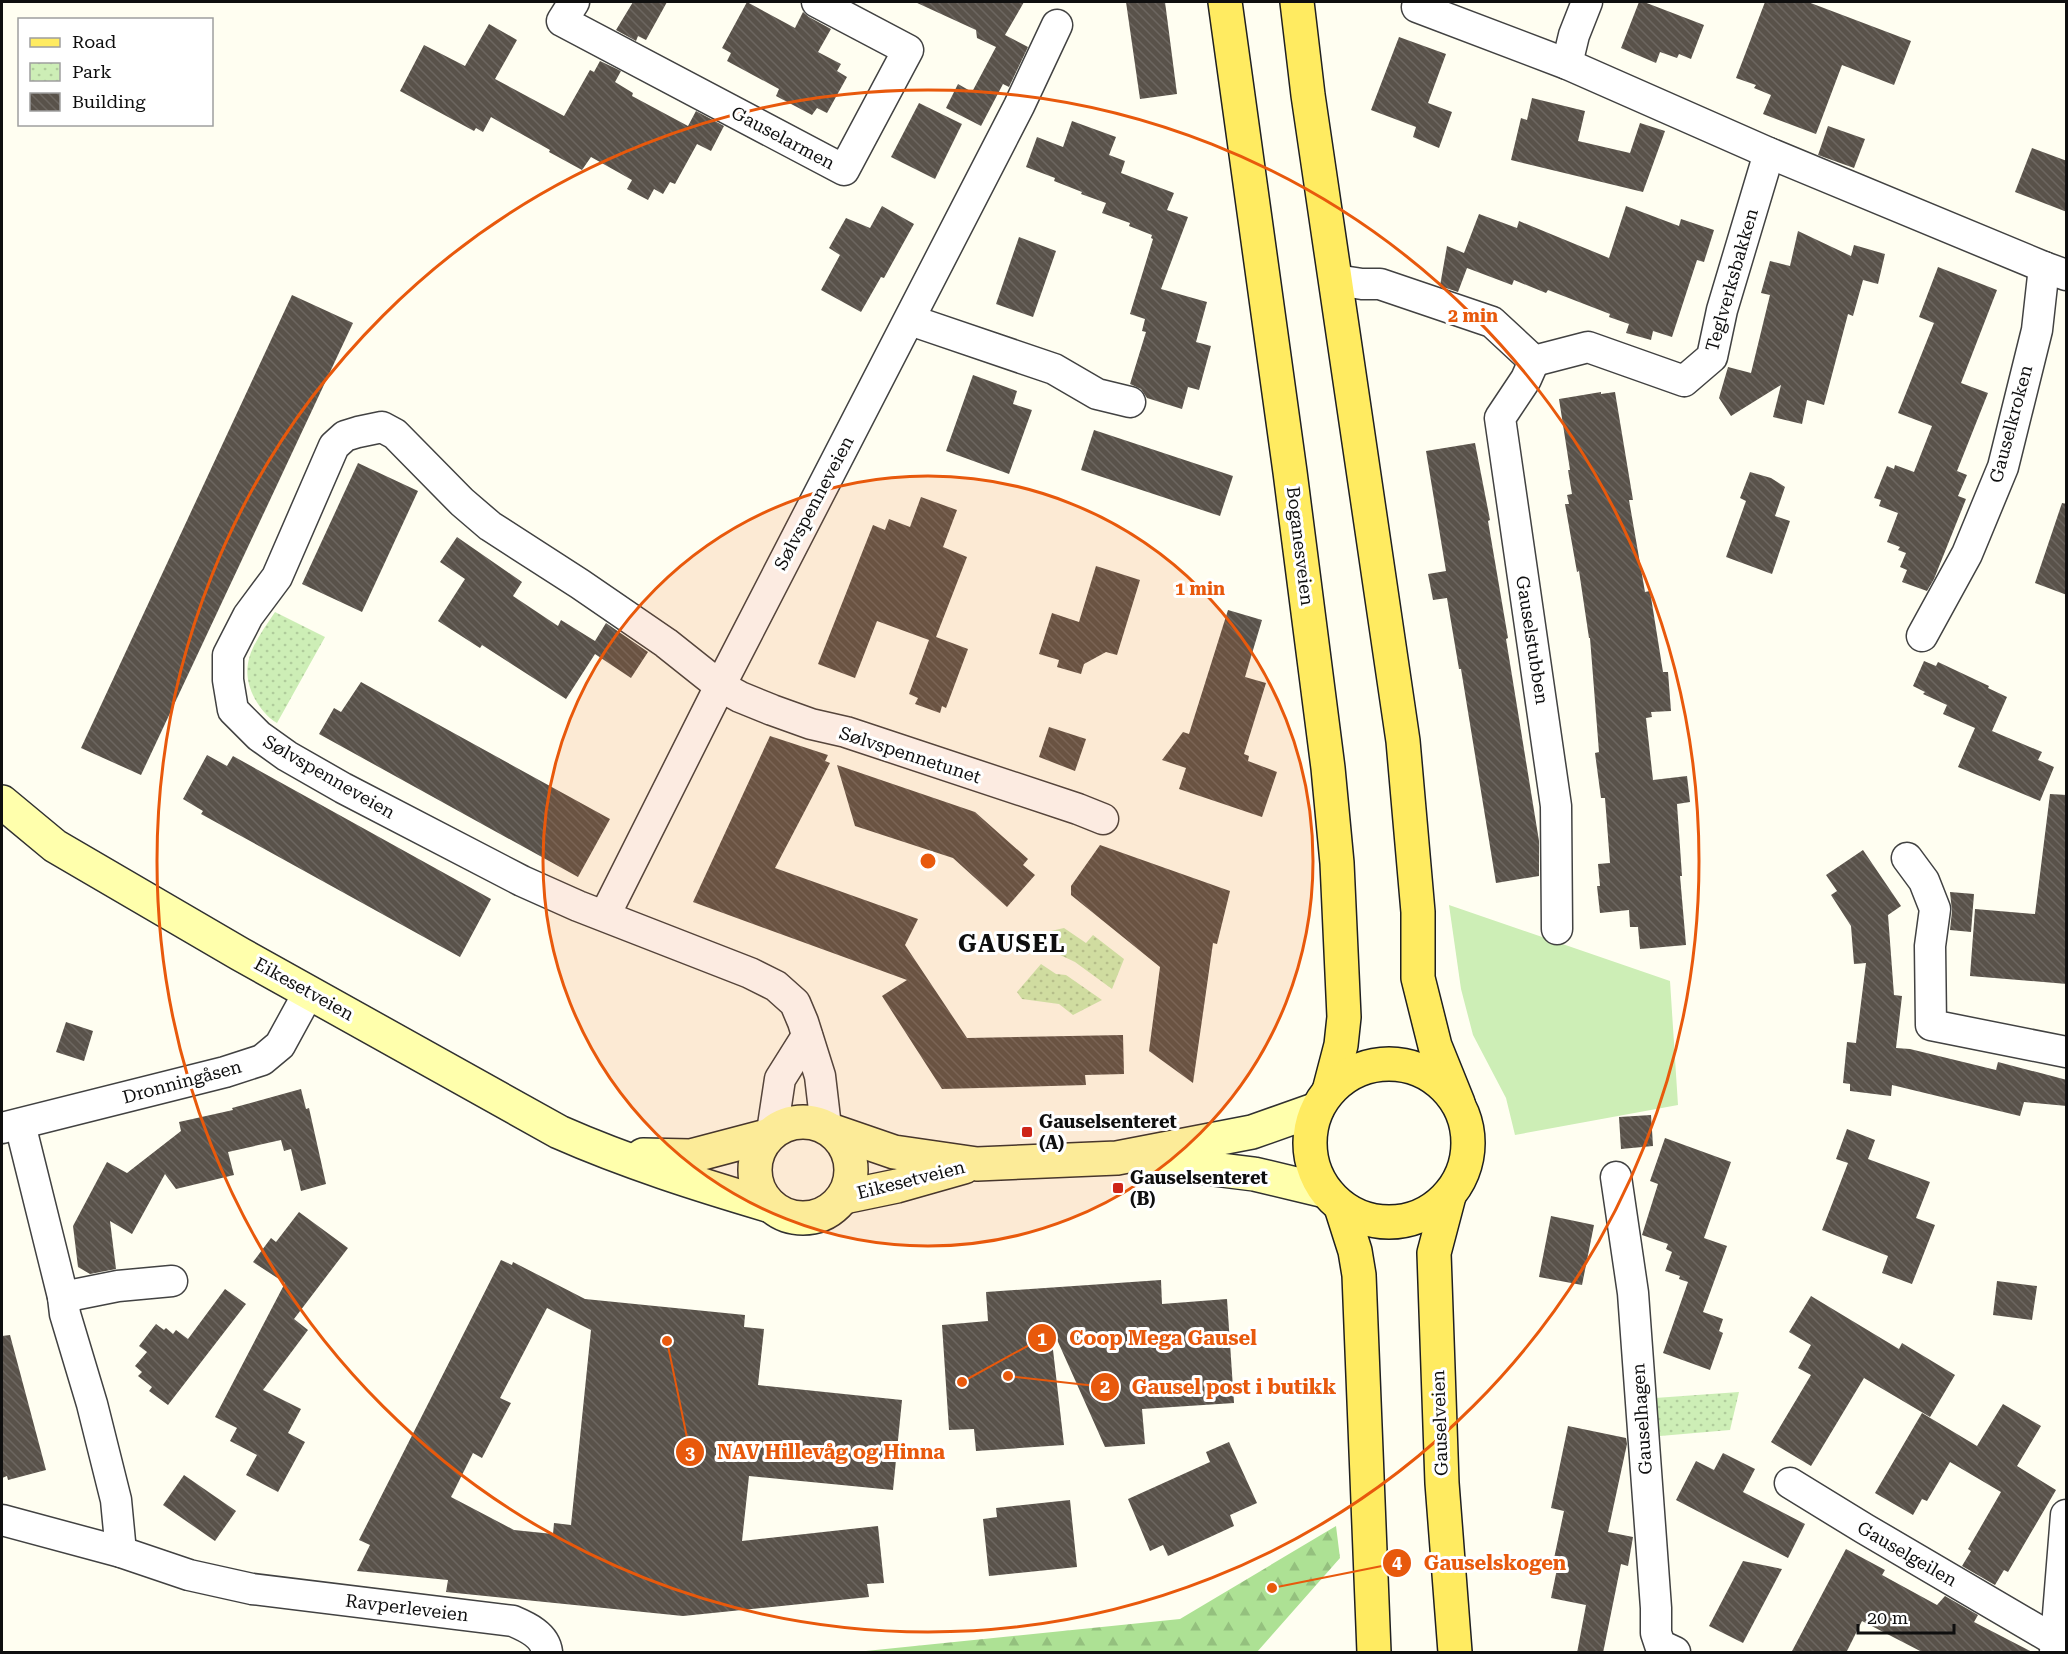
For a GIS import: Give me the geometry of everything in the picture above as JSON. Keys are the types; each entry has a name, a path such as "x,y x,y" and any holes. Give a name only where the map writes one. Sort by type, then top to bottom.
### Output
{"main road":[{"name":"Boganesveien","path":"1225,2 1290,472 1337,863 1344,1017 1341,1045 1323,1100"},
{"path":"1297,2 1308,96 1403,741 1418,912 1418,978 1436,1046 1467,1127 1468,1151 1462,1175 1449,1196 1433,1210 1413,1219 1393,1223 1365,1220 1333,1199"},
{"name":"Eikesetveien","path":"2,802 56,846 309,992 559,1132 586,1144 704,1186 771,1206"},
{"path":"1374,1653 1359,1275 1355,1251 1333,1199 1315,1172 1310,1151 1311,1129 1323,1100 1345,1077 1364,1068 1386,1064 1414,1068 1439,1082 1458,1103"},
{"name":"Eikesetveien","path":"830,1129 894,1152 977,1164 1117,1158 1252,1132 1323,1100"},
{"path":"808,1121 830,1129 845,1145 851,1162 851,1180 844,1197 836,1206 819,1216 800,1218 782,1213 771,1206 759,1191 754,1172 757,1153 770,1134 789,1123 808,1121"},
{"name":"Eikesetveien","path":"620,1155 691,1156 770,1134"},
{"name":"Eikesetveien","path":"1117,1158 1254,1174 1333,1199"},
{"name":"Eikesetveien","path":"844,1197 897,1186 977,1164"},
{"name":"Gauselveien","path":"1449,1196 1434,1253 1442,1483 1455,1653"}],"street":[{"name":"Gauselarmen","path":"574,2 562,21 804,151 844,170 908,50 818,2"},
{"path":"1567,64 1574,35 1587,2"},
{"path":"1417,7 1567,64 1769,153 2055,271"},
{"name":"Sølvspenneveien","path":"720,686 657,636 490,526 462,502 395,434 382,427 345,436 334,446 277,577 248,616 228,655 228,680 233,710 259,736 287,756 343,788 522,881 562,900 604,915 1019,106 1057,25"},
{"name":"Teglverksbakken","path":"1534,361 1588,347 1684,381 1712,357 1722,310 1769,153"},
{"name":"Gauselkroken","path":"1922,636 1967,554 2003,466 2037,330 2055,271"},
{"path":"1336,280 1380,284 1492,322 1534,361"},
{"path":"910,320 1054,369 1096,394 1130,402"},
{"name":"Gauselstubben","path":"1534,361 1526,379 1500,418 1556,806 1557,929"},
{"name":"Sølvspennetunet","path":"720,686 772,710 846,732 1102,819"},
{"path":"1908,858 1924,881 1935,909 1930,946 1931,1025 2067,1052"},
{"path":"604,915 750,973 776,986 795,1003 820,1076 830,1129"},
{"name":"Dronningåsen","path":"121,1552 116,1500 92,1404 65,1314 63,1298 11,1126 262,1060 280,1045 309,992"},
{"path":"770,1134 780,1079 807,1036"},
{"name":"Gauselhagen","path":"1616,1177 1633,1293 1656,1633 1660,1645 1675,1653"},
{"path":"63,1298 118,1286 172,1281"},
{"name":"Gauselgeilen","path":"1791,1483 2055,1647"},
{"path":"2055,1647 2067,1515"},
{"path":"2,1520 24,1528 121,1552"},
{"name":"Ravperleveien","path":"121,1552 189,1575 252,1589 513,1620 532,1629 546,1645 547,1653"}],"green space":[{"path":"275,612 325,637 277,723 264,712 255,699 247,675 255,643"},
{"path":"1449,905 1670,981 1678,1105 1515,1135 1506,1098 1473,1035 1461,989"},
{"path":"1064,928 1086,943 1093,935 1124,959 1112,989 1075,962 1056,953 1051,931"},
{"path":"1041,964 1056,974 1066,975 1102,1000 1073,1015 1059,1004 1022,999 1017,992"},
{"path":"1739,1392 1730,1430 1660,1436 1655,1398"},
{"path":"1336,1526 1340,1558 1257,1652 856,1652 1180,1619"}],"building":[{"path":"633,2 667,2 646,40 638,36 636,41 616,30"},
{"path":"747,2 795,28 803,12 831,29 818,52 841,64 837,71 847,77 827,113 817,108 812,115 776,96 779,89 727,61 731,53 722,48"},
{"path":"915,2 1024,2 1005,35 1028,47 1009,87 1003,84 981,126 946,108 958,84 972,92 996,47 977,38 976,30"},
{"path":"1126,2 1165,2 1177,94 1140,99"},
{"path":"1639,2 1704,25 1691,59 1679,54 1677,58 1660,52 1656,63 1621,48"},
{"path":"1765,2 1808,2 1911,41 1894,85 1842,65 1816,134 1763,114 1771,95 1754,88 1756,85 1736,78"},
{"path":"489,24 517,40 495,79 564,116 590,70 594,72 600,61 621,71 615,82 633,93 632,96 688,126 696,111 724,126 711,151 697,144 675,184 670,182 663,194 654,189 648,200 627,189 632,180 591,157 582,170 491,117 483,132 476,128 474,131 400,91 424,45 465,66"},
{"path":"1399,37 1446,54 1428,103 1452,112 1439,148 1413,137 1416,127 1371,110"},
{"path":"1532,98 1585,111 1578,141 1630,153 1640,123 1665,131 1643,192 1511,160 1521,118 1527,120"},
{"path":"919,103 962,124 935,179 891,157"},
{"path":"1072,121 1116,137 1109,155 1125,161 1121,173 1174,193 1167,210 1188,217 1161,289 1207,302 1196,342 1211,346 1199,390 1188,387 1182,409 1147,398 1141,389 1130,384 1146,332 1142,331 1145,319 1130,314 1153,239 1152,235 1129,226 1130,223 1102,213 1106,203 1081,194 1082,192 1054,181 1055,178 1026,167 1037,137 1063,147"},
{"path":"1828,126 1865,139 1854,168 1818,155"},
{"path":"2032,148 2067,161 2067,212 2015,192"},
{"path":"882,206 914,224 884,278 881,277 861,312 821,290 840,255 829,248 846,218 870,228"},
{"path":"1626,206 1679,226 1681,219 1714,230 1704,262 1697,260 1672,337 1653,331 1651,340 1626,333 1629,324 1609,317 1610,314 1548,290 1546,293 1514,280 1512,285 1467,268 1458,292 1440,286 1447,246 1464,253 1479,214 1517,228 1519,221 1609,258"},
{"path":"1798,231 1851,256 1854,245 1885,254 1878,284 1863,280 1853,316 1848,314 1824,405 1807,400 1802,424 1773,417 1781,385 1731,416 1719,398 1728,367 1751,373 1770,295 1761,293 1770,261 1790,266"},
{"path":"1019,237 1056,251 1033,317 996,304"},
{"path":"1938,267 1997,290 1961,383 1988,393 1957,471 1967,475 1958,496 1966,499 1927,591 1902,582 1907,570 1900,567 1906,553 1898,550 1900,547 1887,542 1898,513 1879,506 1881,500 1874,498 1887,466 1894,469 1895,465 1914,472 1932,426 1898,413 1934,323 1919,317"},
{"path":"292,295 353,323 141,775 81,748"},
{"path":"973,375 1017,391 1013,404 1032,410 1009,474 946,451"},
{"path":"1601,392 1601,394 1615,392 1633,500 1629,500 1645,592 1650,591 1663,672 1668,672 1671,711 1651,712 1652,717 1646,718 1653,780 1687,776 1690,802 1677,804 1686,945 1640,949 1638,927 1630,927 1629,910 1600,913 1597,886 1600,886 1598,864 1610,863 1605,798 1601,798 1595,753 1599,752 1590,638 1565,504 1569,504 1567,495 1572,494 1559,399"},
{"path":"1094,430 1233,476 1220,516 1081,470"},
{"path":"1475,443 1490,520 1488,521 1508,638 1506,639 1539,841 1539,876 1496,883 1447,598 1433,600 1428,574 1446,571 1426,451"},
{"path":"358,463 418,491 362,612 302,584"},
{"path":"1750,472 1771,478 1785,487 1775,516 1790,521 1772,574 1726,557 1746,501 1740,498"},
{"path":"921,497 957,510 943,547 967,557 936,637 968,649 946,708 942,706 940,713 915,704 918,698 909,694 929,640 877,621 855,678 818,664 873,525 885,530 889,519 910,527"},
{"path":"2062,503 2067,504 2067,595 2035,583"},
{"path":"457,537 522,582 513,596 558,626 561,620 595,641 606,623 648,652 631,678 595,654 566,699 482,645 480,648 438,621 465,579 440,562"},
{"path":"1096,566 1140,580 1117,655 1106,652 1084,664 1081,674 1057,667 1059,660 1039,654 1052,613 1079,622"},
{"path":"1228,610 1262,620 1245,677 1266,683 1244,754 1249,756 1248,761 1277,772 1262,817 1179,789 1186,768 1162,760 1183,732 1189,734"},
{"path":"1924,661 1936,666 1938,662 2007,697 1992,731 2042,752 2038,760 2054,767 2040,801 1958,767 1975,728 1943,714 1947,705 1923,694 1925,692 1913,686"},
{"path":"361,682 610,819 578,877 319,734 334,708 341,712"},
{"path":"1049,727 1086,739 1075,771 1039,757"},
{"path":"770,736 828,755 825,761 830,763 775,868 918,919 905,945 967,1038 1123,1035 1124,1074 1085,1075 1086,1085 942,1089 882,996 907,980 693,902"},
{"path":"207,755 227,766 233,756 491,899 460,957 201,814 203,811 183,799"},
{"path":"837,765 975,812 1028,859 1023,865 1035,875 1007,907 953,858 855,826"},
{"path":"2050,794 2067,795 2067,984 1970,976 1975,909 2035,914"},
{"path":"1100,845 1230,891 1217,944 1213,943 1193,1083 1149,1051 1160,967 1071,895 1071,886"},
{"path":"1863,850 1901,906 1888,915 1894,995 1902,996 1896,1048 1910,1049 1996,1070 1998,1062 2067,1080 2067,1106 2024,1102 2020,1116 1892,1085 1891,1096 1850,1091 1850,1084 1843,1083 1847,1042 1856,1043 1866,963 1854,964 1851,926 1831,895 1837,891 1826,875"},
{"path":"1950,892 1974,894 1971,932 1950,930 1952,911"},
{"path":"66,1022 93,1031 84,1061 56,1052"},
{"path":"301,1089 306,1109 309,1108 326,1184 301,1191 291,1149 284,1151 281,1140 228,1152 234,1175 176,1189 165,1174 132,1234 110,1221 116,1269 90,1274 78,1267 73,1226 107,1162 127,1173 181,1131 179,1122 233,1110 232,1108"},
{"path":"1651,1115 1653,1146 1621,1149 1619,1117"},
{"path":"1847,1129 1875,1140 1868,1159 1930,1182 1916,1218 1935,1225 1912,1284 1882,1273 1888,1256 1822,1230 1848,1163 1836,1159"},
{"path":"1665,1138 1731,1162 1704,1238 1727,1246 1703,1312 1723,1319 1719,1331 1723,1333 1710,1370 1663,1353 1688,1282 1679,1279 1680,1276 1665,1271 1672,1252 1666,1249 1668,1244 1642,1235 1658,1184 1650,1181"},
{"path":"299,1212 348,1248 294,1319 308,1330 263,1390 301,1409 288,1433 305,1442 278,1492 246,1475 257,1455 230,1441 237,1428 215,1417 285,1283 253,1262 271,1238 276,1242"},
{"path":"1551,1216 1594,1225 1582,1285 1539,1277"},
{"path":"501,1260 512,1265 513,1262 585,1299 745,1315 744,1327 764,1329 758,1385 902,1400 893,1490 749,1476 742,1541 878,1526 884,1583 867,1584 869,1597 683,1616 446,1592 448,1580 357,1571 370,1545 359,1540","holes":["547,1308 591,1330 571,1525 554,1523 553,1534 514,1530 451,1497 473,1453 482,1458 511,1403 500,1398"]},
{"path":"1161,1280 1162,1304 1227,1299 1234,1403 1142,1409 1145,1444 1105,1447 1050,1324 1064,1445 976,1451 974,1429 949,1430 942,1325 988,1321 986,1292"},
{"path":"1997,1281 2037,1286 2032,1320 1993,1315"},
{"path":"225,1289 246,1304 168,1405 149,1391 152,1387 138,1376 142,1372 135,1366 147,1352 139,1346 156,1324 173,1334 176,1330 188,1339"},
{"path":"1811,1296 1899,1349 1902,1343 1955,1375 1930,1417 1864,1378 1811,1466 1771,1442 1811,1375 1798,1368 1811,1345 1789,1332"},
{"path":"10,1335 46,1470 8,1480 7,1476 2,1478 2,1336"},
{"path":"2003,1404 2041,1426 2017,1466 2056,1490 2008,1572 2004,1570 1995,1585 1962,1566 1971,1551 1968,1549 2001,1492 1950,1462 1927,1501 1922,1499 1913,1515 1875,1493 1922,1413 1977,1446"},
{"path":"1568,1426 1626,1438 1627,1444 1608,1532 1633,1537 1628,1566 1621,1564 1603,1653 1577,1653 1586,1605 1551,1598 1557,1569 1552,1568 1564,1511 1551,1508"},
{"path":"1229,1442 1257,1503 1230,1515 1234,1526 1168,1556 1163,1545 1150,1551 1128,1499 1210,1462 1206,1452"},
{"path":"1723,1453 1755,1469 1743,1492 1805,1524 1788,1558 1676,1500 1696,1461 1714,1470"},
{"path":"184,1475 236,1511 215,1541 163,1505"},
{"path":"1070,1500 1077,1567 989,1576 983,1519 997,1517 996,1508"},
{"path":"1846,1549 1885,1570 1882,1575 1937,1605 1945,1596 1978,1615 1974,1622 2034,1653 1924,1653 1862,1621 1846,1653 1791,1653"},
{"path":"1743,1561 1782,1569 1743,1643 1709,1626"}],"place":[{"name":"Gauselsenteret (A)","path":"1027,1132"},
{"name":"Gauselsenteret (B)","path":"1118,1188"},
{"name":"NAV Hillevåg og Hinna","path":"667,1341"},
{"name":"Gausel post i butikk","path":"1008,1376"},
{"name":"Coop Mega Gausel","path":"962,1382"},
{"name":"Gauselskogen","path":"1272,1588"}],"district":[{"name":"GAUSEL","path":"1012,944"}]}
